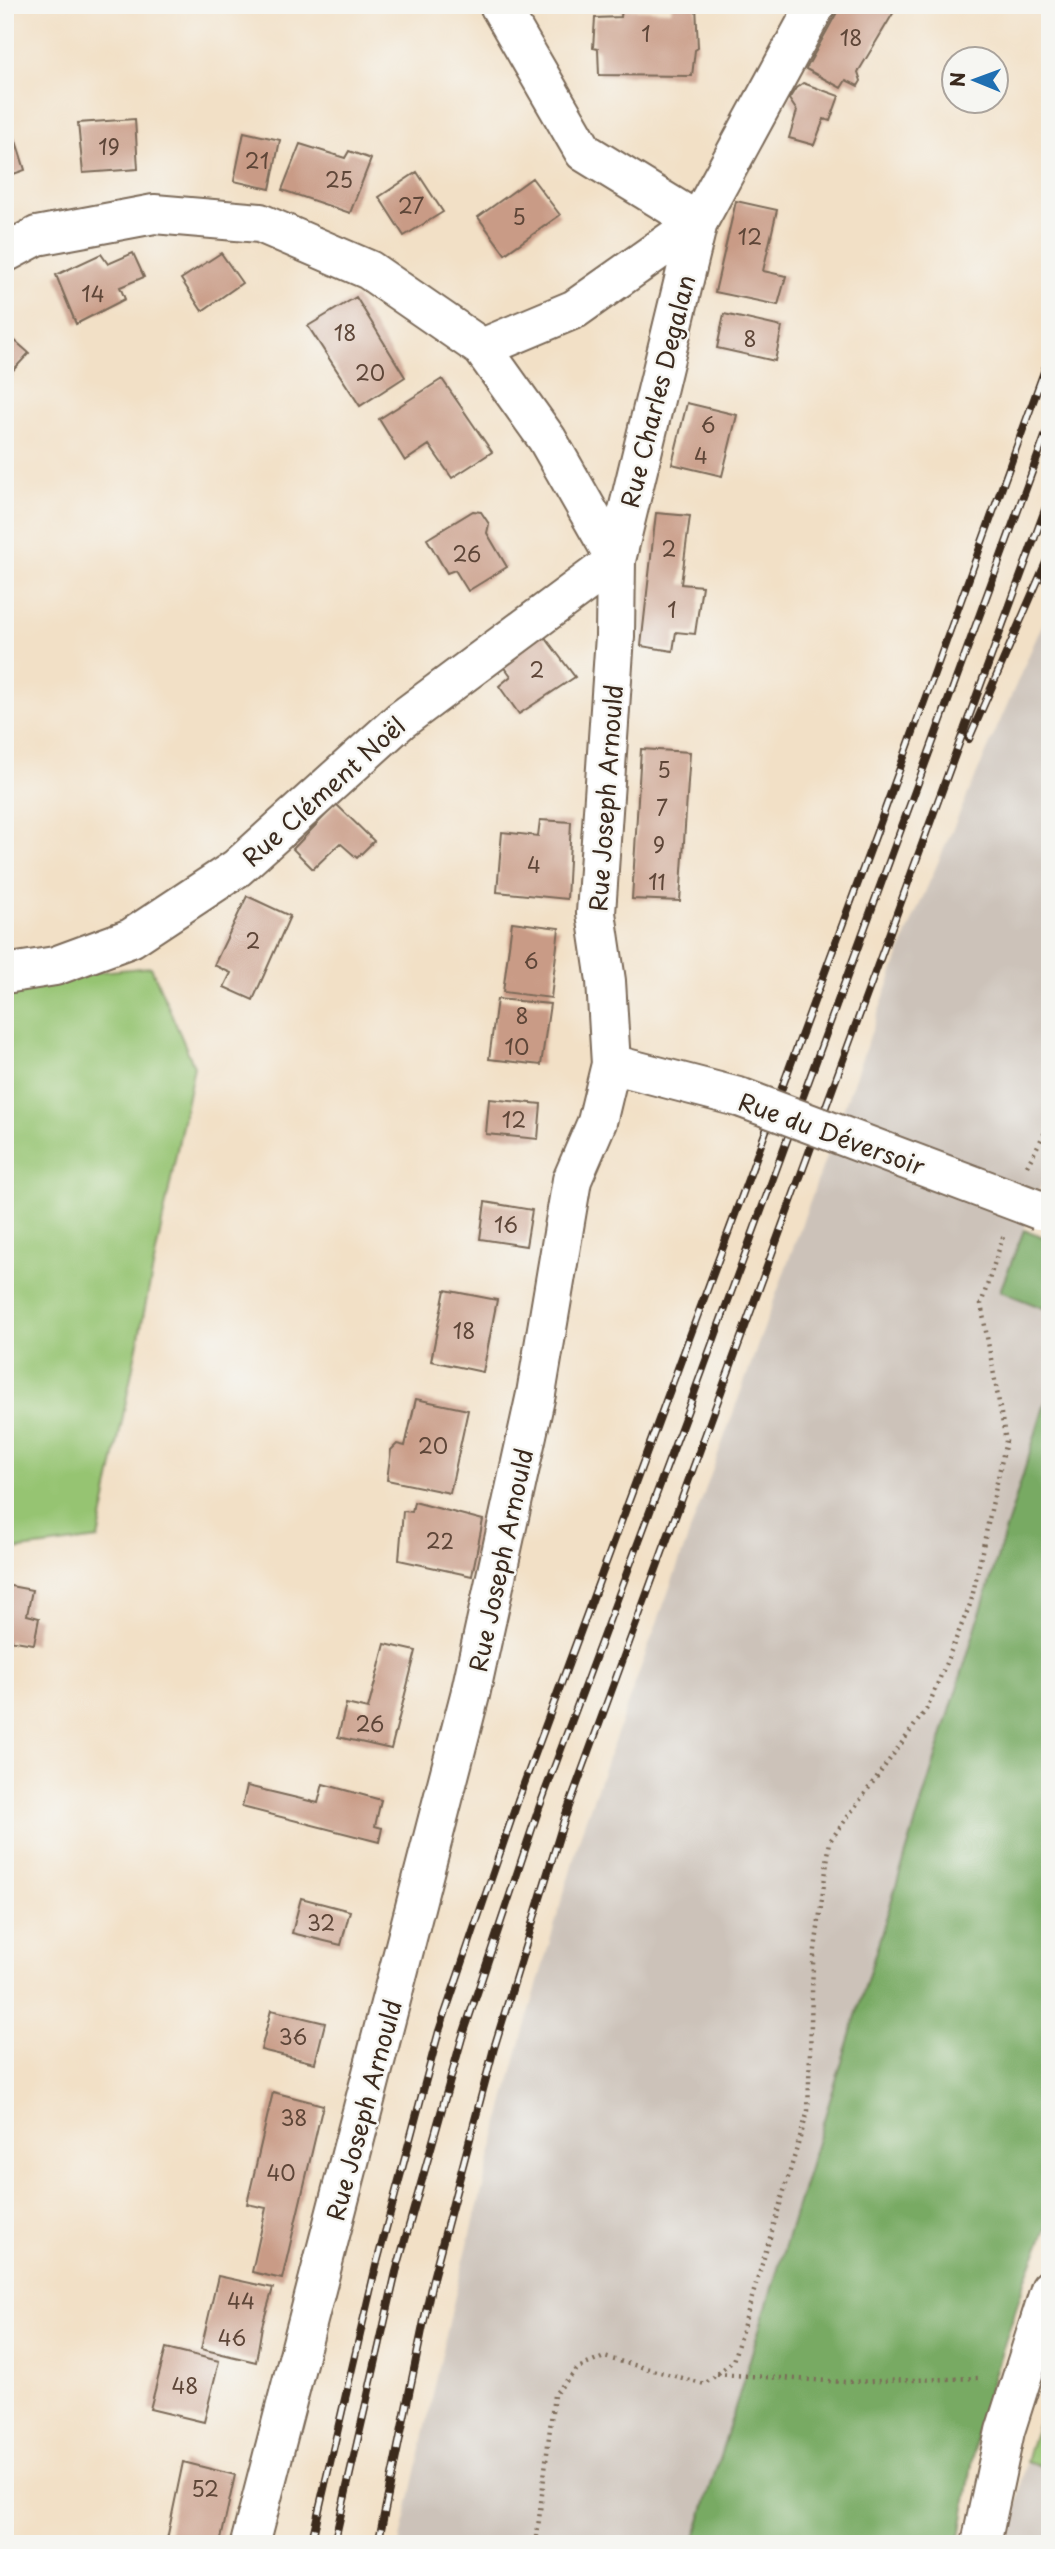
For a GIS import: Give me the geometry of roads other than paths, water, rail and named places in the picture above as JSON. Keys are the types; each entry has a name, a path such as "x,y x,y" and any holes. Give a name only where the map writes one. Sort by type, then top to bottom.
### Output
{"street":[{"path":"499,5 584,152 698,222"},
{"name":"Rue Charles Degalan","path":"615,560 698,222 816,5"},
{"path":"5,253 37,236 154,214 260,223 369,270 482,348 547,439 615,560"},
{"name":"Rue Charles Degalan","path":"482,348 575,309 698,222"},
{"name":"Rue Clément Noël","path":"5,974 55,966 131,938 237,868 401,720 615,560"},
{"name":"Rue Joseph Arnould","path":"250,2544 470,1695 536,1394 572,1180 597,1122 611,1064 606,981 596,913 615,636 615,560"},
{"name":"Rue du Déversoir","path":"611,1064 742,1098 1032,1216"},
{"path":"981,2544 1005,2431 1050,2289"}],"railway":[{"path":"311,2544 376,2266 439,2031 518,1800 876,834 1050,355"},
{"path":"334,2544 396,2272 462,2038 539,1808 1050,423"},
{"path":"378,2544 432,2282 494,2048 565,1817 1050,496"},
{"path":"969,739 1050,553"}]}
